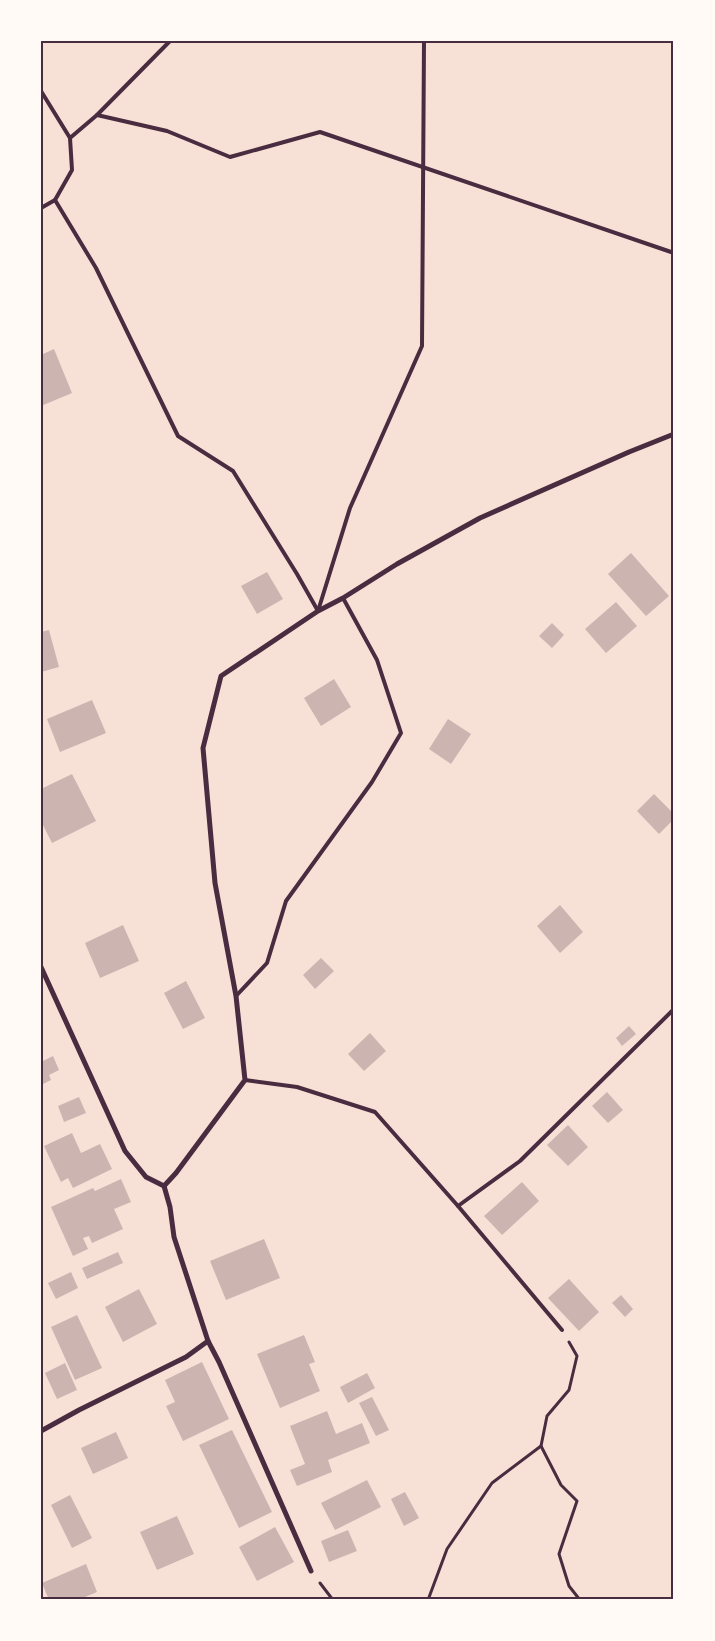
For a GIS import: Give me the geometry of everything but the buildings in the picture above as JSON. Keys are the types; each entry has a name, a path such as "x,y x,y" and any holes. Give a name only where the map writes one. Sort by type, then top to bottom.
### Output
{"street":[{"path":"164,1186 245,1080 236,996 215,883 203,748 221,676 318,611 480,518 674,434"},
{"path":"41,967 126,1151 146,1177 164,1186 170,1207 174,1236 208,1341 311,1571"},
{"path":"41,1431 186,1357 208,1341"}],"lane":[{"path":"70,138 97,115 170,41"},
{"path":"318,611 350,508 422,346 424,41"},
{"path":"41,91 70,138 72,170 55,200 41,208"},
{"path":"97,115 167,131 230,157 320,132 674,253"},
{"path":"55,200 96,268 178,436 233,471 318,611"},
{"path":"236,996 267,962 286,901 372,782 401,733 378,660 343,598"},
{"path":"458,1206 520,1161 674,1009"},
{"path":"245,1080 297,1087 375,1112 458,1206 562,1330"}],"path":[{"path":"562,1330 577,1356 569,1390 547,1416 541,1446 560,1485 577,1501 559,1554 569,1586 580,1600"},
{"path":"428,1600 447,1549 492,1483 541,1446"},
{"path":"311,1571 333,1600"}]}
